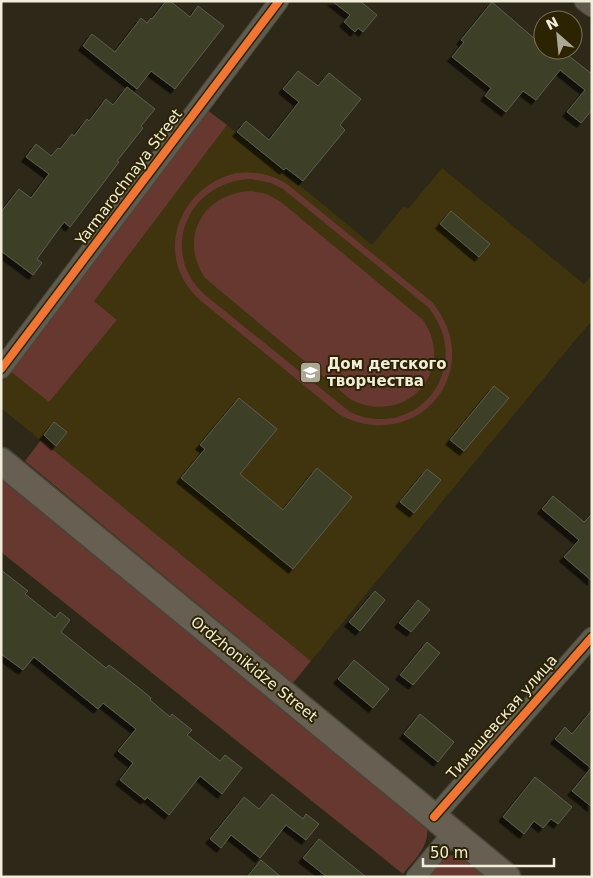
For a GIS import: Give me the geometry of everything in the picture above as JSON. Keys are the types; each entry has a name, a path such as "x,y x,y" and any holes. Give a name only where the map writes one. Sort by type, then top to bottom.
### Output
{"main road":[{"name":"Ordzhonikidze Street","path":"1,461 507,877"}],"street":[{"name":"Yarmarochnaya Street","path":"1,370 279,1"},
{"path":"584,1 592,7"},
{"name":"Тимашевская улица","path":"416,877 443,824 592,637"}],"shaded area":[{"path":"207,110 227,125 94,301 117,320 49,402 10,371"},
{"name":"Дом детского творчества","path":"227,125 372,245 404,206 408,209 442,168 584,284 592,275 592,324 590,323 572,344 311,661 1,408 1,383 10,371 49,401 117,320 93,301"},
{"path":"250,172 263,174 287,184 432,302 447,328 452,354 448,378 436,399 418,415 395,424 369,424 340,415 200,300 185,283 177,264 175,245 178,226 186,208 199,193 216,181 236,173","holes":["251,179 271,183 283,189 428,307 441,330 446,353 442,374 432,393 417,408 398,417 375,419 350,412 205,295 191,277 183,259 182,239 187,221 197,205 211,192 229,183"]},
{"path":"251,191 267,194 281,202 423,320 432,339 434,358 430,375 420,389 406,400 389,406 370,406 350,399 205,278 197,263 194,248 195,233 200,220 208,209 220,200 234,194"},
{"path":"41,440 311,661 293,683 25,461"},
{"path":"1,477 427,827 424,847 403,874 1,552"},
{"path":"448,855 468,857 492,877 426,877 442,858"}],"building":[{"path":"166,1 170,1 190,17 198,6 224,26 175,89 151,71 137,89 83,46 92,34 115,52 141,18 147,23"},
{"path":"332,1 360,1 377,15 363,32 358,28 355,32 344,22 350,15"},
{"path":"492,2 533,37 533,60 574,60 592,74 592,110 581,123 567,112 585,90 560,70 536,100 523,91 506,112 485,96 491,88 452,57 464,42 461,40"},
{"path":"298,71 318,86 329,73 361,99 340,125 345,130 303,181 286,168 284,170 237,132 246,121 269,140 299,102 283,89"},
{"path":"127,87 155,109 141,126 143,128 117,161 119,162 70,227 64,222 55,234 37,259 42,263 33,275 1,251 1,212 19,189 31,198 49,174 26,157 36,144 51,156 58,148 60,149 72,134 74,136 87,119 89,121 106,99 113,105"},
{"path":"451,211 490,244 479,257 440,224"},
{"path":"494,386 509,398 464,451 450,440"},
{"path":"239,398 277,429 240,474 283,510 317,468 352,497 293,569 181,478 205,449 200,445"},
{"path":"54,422 67,432 56,446 44,435"},
{"path":"427,469 441,480 414,513 400,502"},
{"path":"553,496 584,522 592,514 592,581 564,557 579,540 542,509"},
{"path":"1,570 28,591 25,594 55,618 60,612 70,620 61,632 106,668 109,665 139,688 170,717 172,714 192,730 187,735 220,761 225,755 242,768 222,794 200,776 169,815 147,797 145,800 120,780 133,763 118,751 136,729 103,703 98,709 34,657 23,670 1,654"},
{"path":"375,591 385,600 360,631 349,622"},
{"path":"418,600 430,610 411,632 399,623"},
{"path":"427,642 440,653 413,685 400,675"},
{"path":"354,660 389,689 373,708 338,679"},
{"path":"592,710 592,807 572,791 591,768 555,739 565,727 572,734"},
{"path":"420,714 454,742 438,762 404,734"},
{"path":"535,777 572,807 558,824 551,819 543,828 534,821 524,834 503,817"},
{"path":"272,794 303,819 306,814 319,824 306,840 286,825 260,858 231,835 221,848 210,839 244,797 259,809"},
{"path":"319,839 366,877 327,877 303,858"},
{"path":"261,860 281,877 247,877"}],"cycle path":[{"path":"1,369 279,1"},
{"path":"434,817 592,637"}],"place":[{"name":"Дом детского творчества","path":"311,373"}]}
